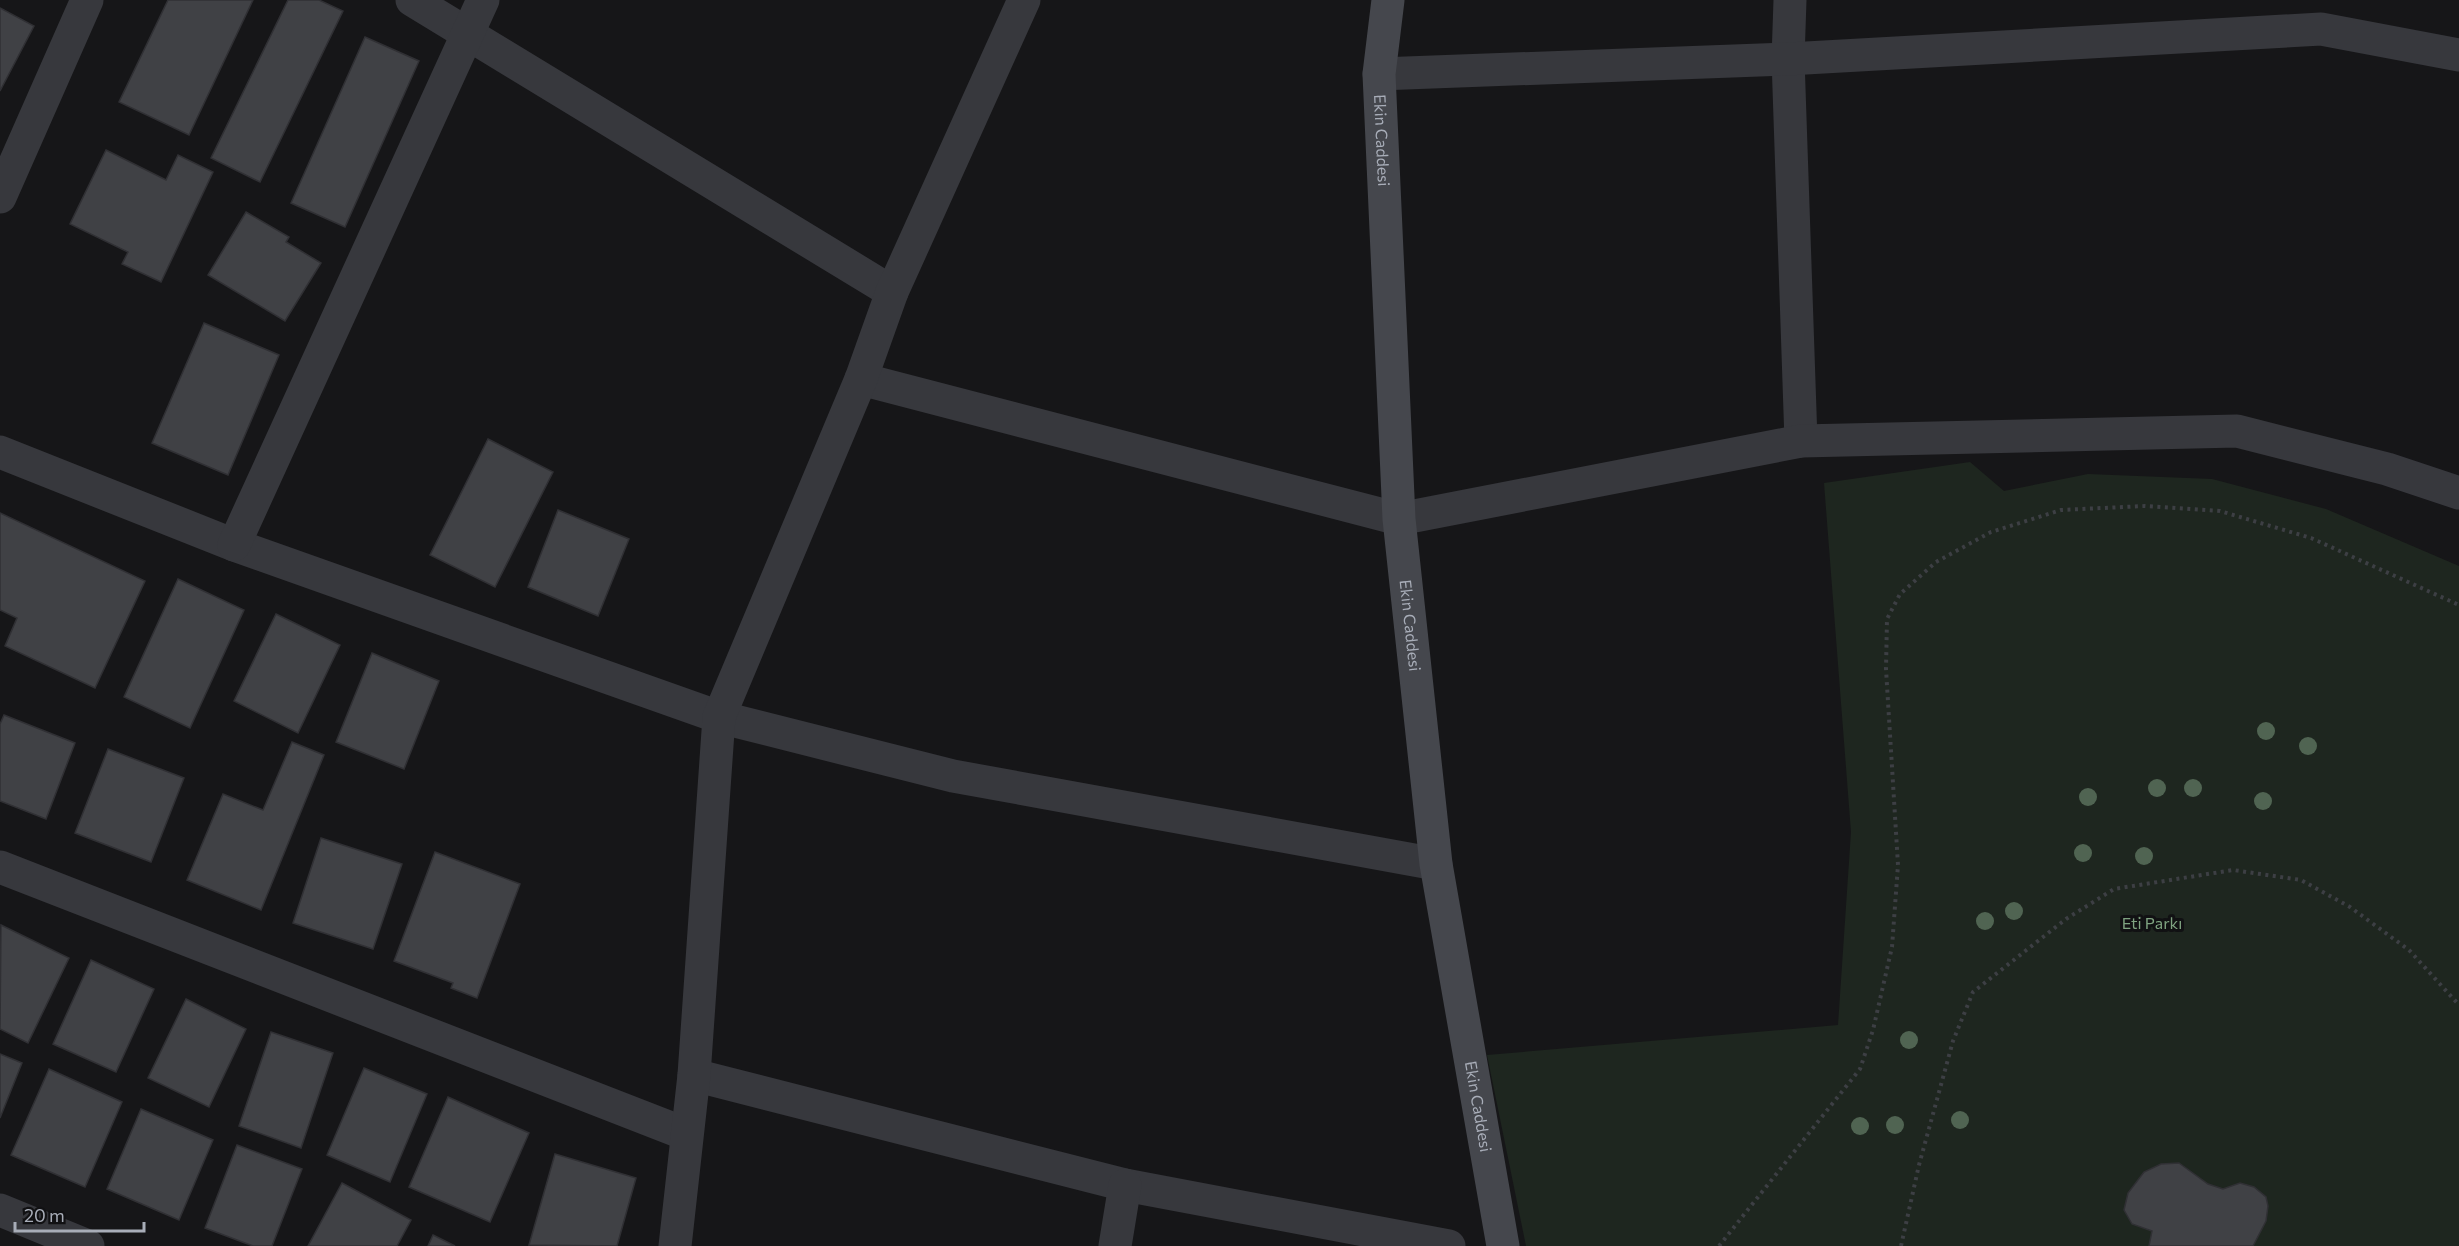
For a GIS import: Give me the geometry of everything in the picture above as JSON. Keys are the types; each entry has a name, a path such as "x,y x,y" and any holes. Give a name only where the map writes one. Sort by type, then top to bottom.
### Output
{"street":[{"path":"0,197 87,0"},
{"path":"412,0 892,292"},
{"path":"234,546 483,0"},
{"path":"675,1246 694,1075 719,717 861,379 892,292 1024,0"},
{"name":"Ekin Caddesi","path":"1388,0 1379,74 1400,519 1436,864 1503,1246"},
{"path":"1791,0 1788,59 1802,441"},
{"path":"1379,74 1788,59 2321,29 2459,55"},
{"path":"861,379 1400,519 1802,441 2237,431 2387,469 2459,493"},
{"path":"0,452 234,546 719,717 952,776 1436,864"},
{"path":"0,867 686,1134"},
{"path":"694,1075 1125,1185 1449,1246"},
{"path":"1115,1246 1125,1185"},
{"path":"0,1210 88,1246"}],"path":[{"path":"1719,1246 1860,1069 1873,1030 1892,947 1898,865 1886,669 1887,619 1900,594 1936,562 1991,532 2061,510 2145,506 2220,511 2311,538 2459,605"},
{"path":"1901,1246 1919,1166 1953,1041 1973,992 2066,919 2114,890 2233,870 2301,880 2350,907 2409,950 2459,1005"}],"green space":[{"name":"Eti Parkı","path":"1970,462 2004,491 2088,474 2212,479 2326,509 2459,566 2459,1246 1526,1246 1487,1055 1838,1025 1851,832 1824,483"}],"building":[{"path":"168,0 253,0 189,135 119,102"},
{"path":"288,0 319,0 343,11 260,182 211,158"},
{"path":"0,8 34,26 0,91"},
{"path":"365,37 419,61 345,227 291,203"},
{"path":"106,150 166,180 178,155 213,172 161,282 122,264 128,252 70,224"},
{"path":"246,212 289,237 286,242 321,263 285,321 208,275"},
{"path":"204,323 279,355 228,475 152,443"},
{"path":"488,439 553,472 495,587 430,555"},
{"path":"558,510 629,539 598,616 528,587"},
{"path":"0,513 145,581 95,688 5,646 17,618 0,610"},
{"path":"178,579 244,610 190,728 124,697"},
{"path":"276,614 340,645 298,733 234,701"},
{"path":"372,653 439,681 404,769 336,742"},
{"path":"4,715 75,743 46,819 0,801 0,724"},
{"path":"292,742 324,755 261,910 187,880 223,794 263,810"},
{"path":"108,749 184,778 151,862 75,833"},
{"path":"321,838 402,864 373,949 293,923"},
{"path":"435,852 520,884 477,998 451,988 453,983 394,961"},
{"path":"1,925 69,958 28,1043 0,1029"},
{"path":"91,960 154,989 116,1072 53,1044"},
{"path":"186,999 246,1029 209,1107 148,1078"},
{"path":"271,1032 333,1053 301,1148 239,1126"},
{"path":"0,1054 22,1063 0,1118"},
{"path":"364,1068 427,1094 390,1182 327,1155"},
{"path":"49,1069 122,1102 85,1187 11,1155"},
{"path":"448,1097 529,1133 490,1222 409,1187"},
{"path":"141,1109 213,1140 179,1220 107,1189"},
{"path":"237,1145 302,1169 272,1246 253,1246 205,1228"},
{"path":"555,1154 636,1178 617,1246 529,1245"},
{"path":"2179,1163 2208,1184 2223,1189 2240,1183 2254,1187 2266,1197 2268,1206 2266,1221 2253,1246 2149,1246 2152,1231 2132,1224 2124,1210 2128,1193 2144,1172 2161,1164"},
{"path":"342,1183 411,1220 397,1246 308,1246"},
{"path":"433,1235 455,1246 428,1246"}]}
